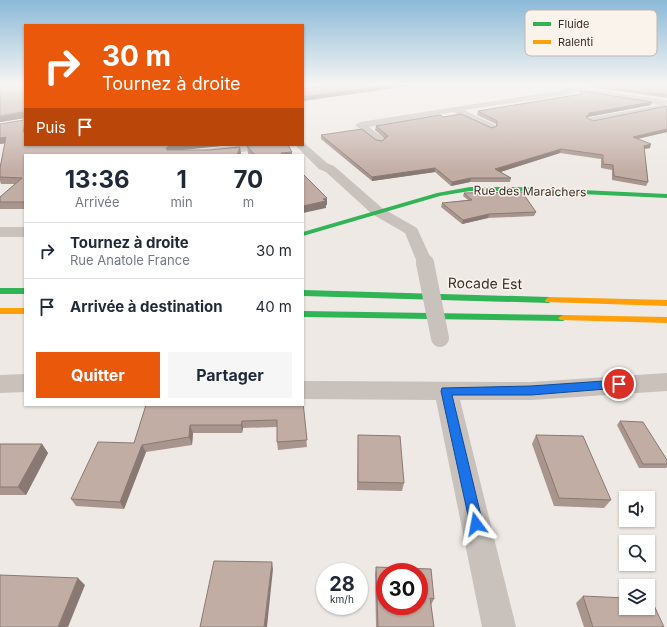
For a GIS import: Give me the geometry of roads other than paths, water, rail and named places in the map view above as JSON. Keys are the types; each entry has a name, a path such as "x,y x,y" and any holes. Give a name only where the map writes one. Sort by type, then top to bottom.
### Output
{"main road":[{"name":"Rue des Maraîchers","path":"304,234 439,194 470,189 517,188 667,196"},
{"path":"0,291 24,291"},
{"name":"Rocade Est","path":"304,293 667,302"},
{"path":"0,310 24,311"},
{"path":"304,314 667,320"}],"street":[{"path":"382,141 360,125 423,114"},
{"path":"465,114 491,127"},
{"path":"591,120 622,114"},
{"path":"185,154 271,146"},
{"path":"301,146 322,166 330,168 377,211 412,231 425,263 440,338"},
{"path":"0,232 24,232"},
{"path":"304,390 531,391 648,382 667,382"},
{"path":"0,384 24,383"},
{"path":"446,391 499,627"}]}
